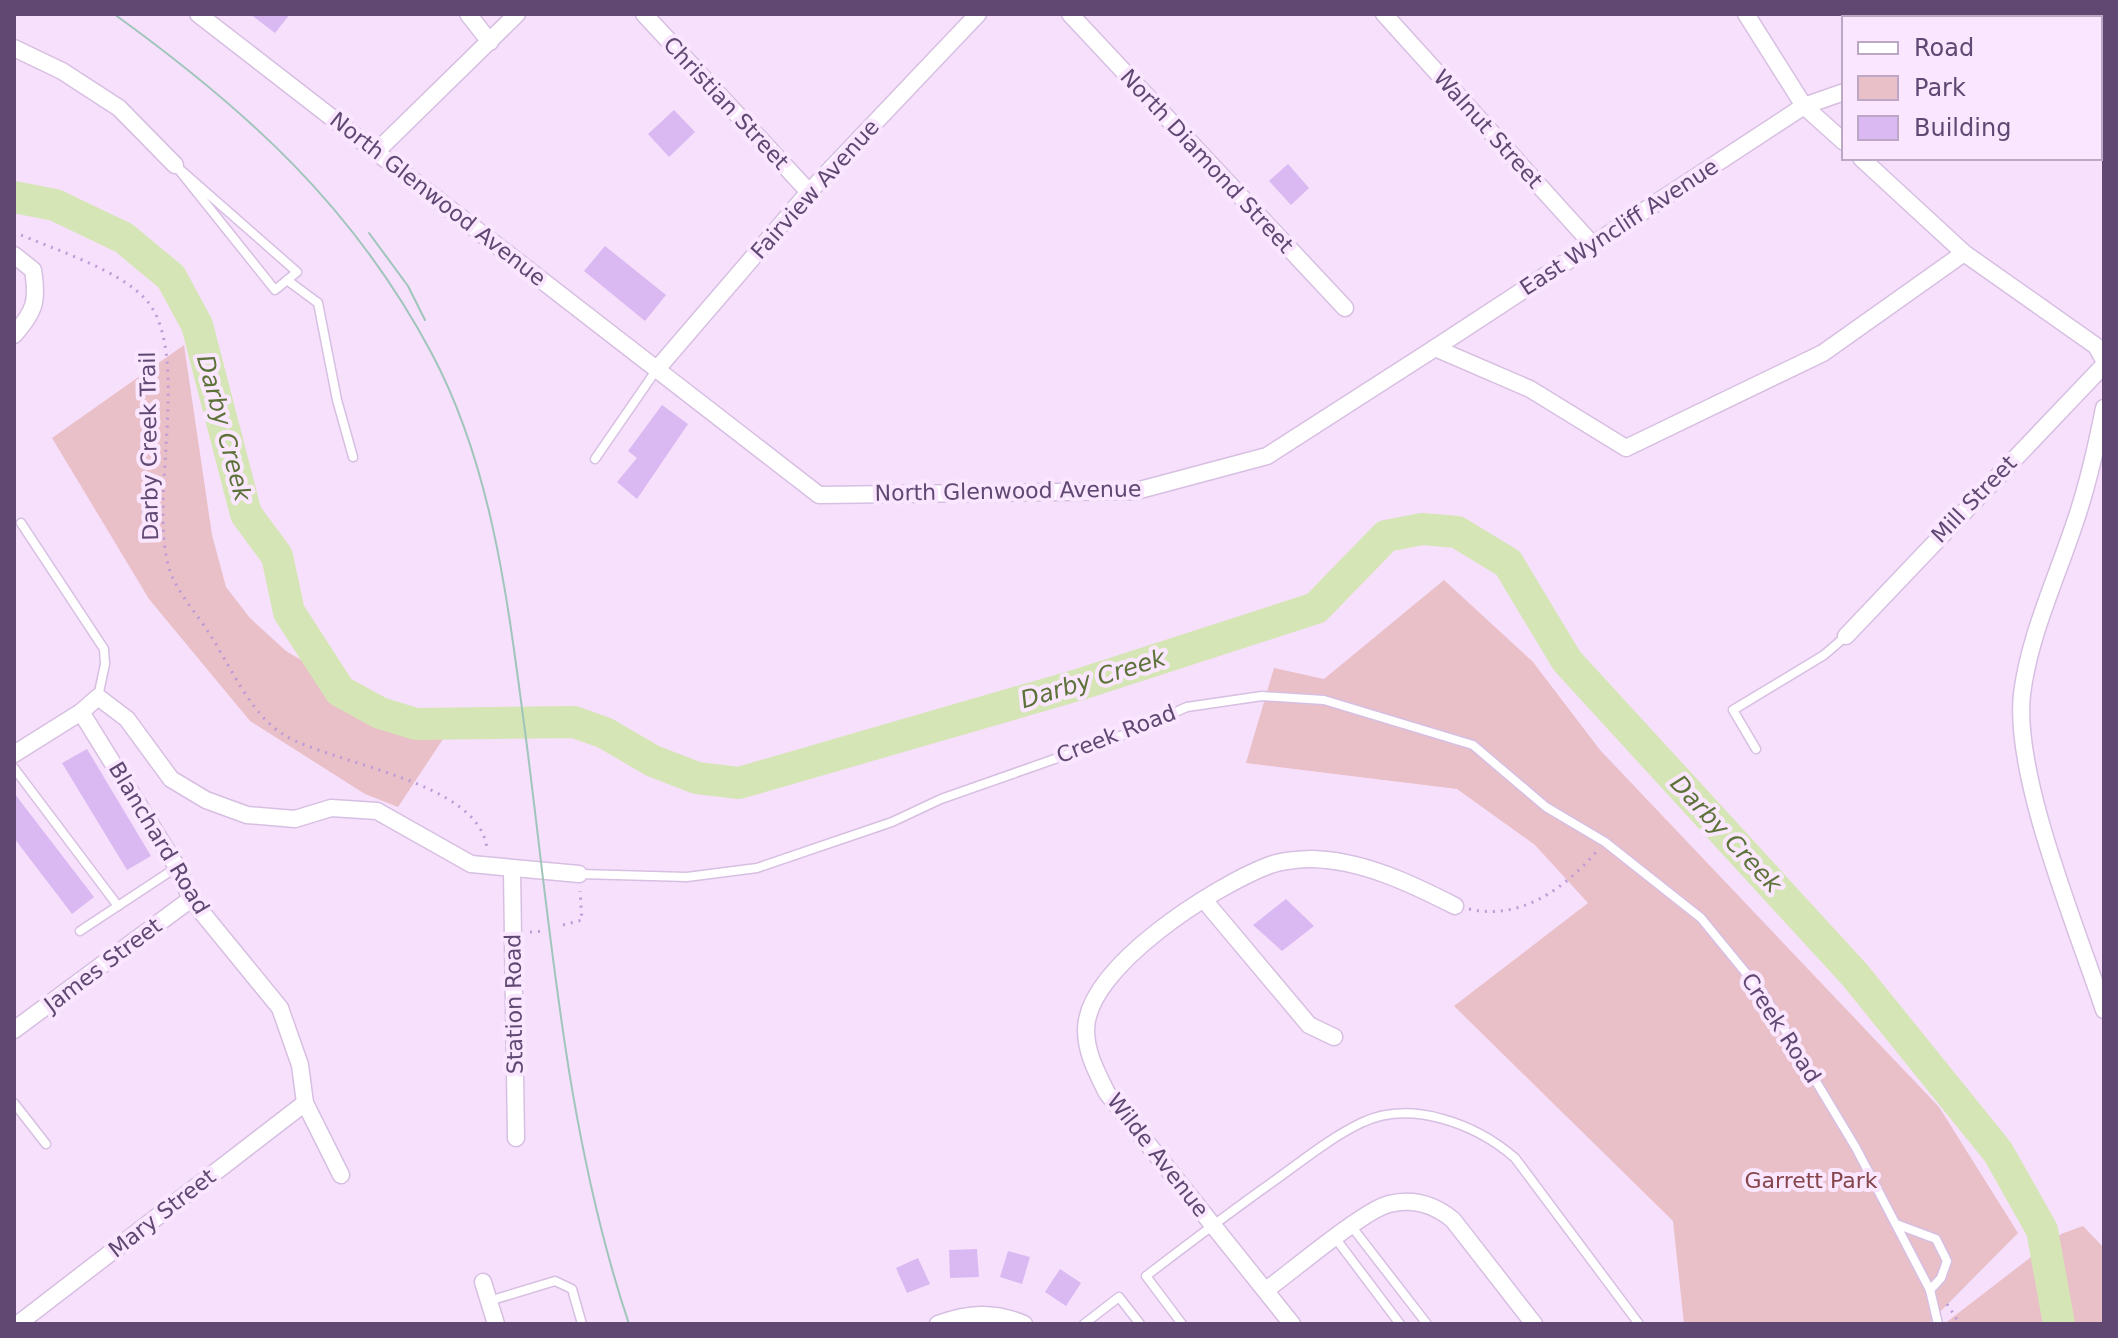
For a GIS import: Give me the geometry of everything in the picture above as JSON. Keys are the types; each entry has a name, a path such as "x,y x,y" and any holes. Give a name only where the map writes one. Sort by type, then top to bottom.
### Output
{"street":[{"name":"North Glenwood Avenue","path":"198,14 819,495 1136,491 1267,456 1435,348"},
{"path":"468,14 490,42"},
{"path":"377,151 517,14"},
{"name":"Christian Street","path":"644,14 809,192"},
{"name":"Fairview Avenue","path":"657,369 809,192 978,14"},
{"name":"North Diamond Street","path":"1070,14 1345,308"},
{"name":"Walnut Street","path":"1384,14 1592,244"},
{"path":"1746,14 1804,106 1842,140"},
{"path":"14,48 62,71 119,108 175,165"},
{"name":"East Wyncliff Avenue","path":"1435,348 1804,106 1842,93"},
{"path":"1863,160 1964,253 2096,346 2104,362"},
{"path":"1435,348 1530,389 1626,448 1823,353 1964,253"},
{"path":"14,255 33,270 37,297 27,320 14,335"},
{"name":"Mill Street","path":"1846,636 2104,362"},
{"path":"2104,408 2073,528 2041,618 2022,693 2022,729 2046,836 2104,1010"},
{"path":"14,754 81,712 98,697"},
{"name":"Creek Road","path":"98,697 127,719 171,779 206,800 247,815 295,819 331,808 377,811 471,864 512,871 579,874"},
{"name":"Blanchard Road","path":"81,712 177,867 191,899 280,1008 300,1065 305,1103 341,1175"},
{"name":"Wilde Avenue","path":"1292,1324 1107,1093 1092,1063 1086,1029 1097,992 1124,959 1204,900 1271,864 1312,859 1356,866 1412,884 1455,906"},
{"name":"Station Road","path":"512,871 516,1138"},
{"name":"James Street","path":"14,1030 191,899"},
{"path":"1204,900 1309,1025 1334,1037"},
{"name":"Mary Street","path":"18,1324 305,1103"},
{"path":"1266,1290 1386,1204 1404,1201 1439,1208 1453,1220 1534,1324"},
{"path":"483,1282 496,1324"},
{"path":"938,1324 960,1316 986,1314 1024,1324"}],"lane":[{"path":"175,165 297,272 275,290 175,165"},
{"path":"287,280 318,303 337,400 353,457"},
{"path":"595,459 657,369"},
{"path":"21,523 104,649 105,664 98,697"},
{"path":"1756,749 1733,710 1824,655 1846,636"},
{"name":"Creek Road","path":"579,874 687,877 757,868 892,822 941,799 1123,735 1187,707 1262,696 1324,700 1473,745 1546,807 1605,842 1701,918 1764,995 1856,1148 1930,1290 1938,1324"},
{"path":"14,768 118,906"},
{"path":"80,931 177,867"},
{"path":"14,1103 46,1144"},
{"path":"1182,1324 1146,1276 1213,1224 1363,1122 1404,1115 1445,1120 1495,1141 1515,1158 1639,1324"},
{"path":"1896,1224 1936,1239 1947,1261 1941,1278 1930,1290"},
{"path":"1352,1227 1427,1324"},
{"path":"1336,1239 1400,1324"},
{"path":"489,1301 555,1281 572,1289 582,1324"},
{"path":"1084,1324 1119,1297 1140,1324"}],"path":[{"name":"Darby Creek Trail","path":"14,232 127,284 147,302 160,324 168,409 165,537 170,572 251,700 283,734 453,802 479,824 487,845 488,867"},
{"path":"1455,906 1504,911 1534,902 1560,888 1605,842"},
{"path":"563,925 582,920 579,874"}],"green space":[{"path":"184,345 212,535 226,587 250,618 286,651 365,698 407,706 453,724 398,807 365,794 250,721 149,599 52,438"},
{"name":"Garrett Park","path":"1444,580 1533,662 1600,750 1939,1107 2018,1233 1928,1324 1684,1324 1673,1221 1454,1006 1588,903 1535,845 1457,789 1246,763 1274,668 1324,679"},
{"path":"2083,1226 2104,1248 2104,1324 1944,1324 2061,1234"}],"building":[{"path":"250,14 290,14 275,33"},
{"path":"674,110 695,132 669,157 648,134"},
{"path":"1288,164 1309,188 1291,205 1269,181"},
{"path":"605,246 666,295 645,321 584,271"},
{"path":"662,405 688,424 637,499 617,482 637,458 628,451"},
{"path":"87,749 151,856 127,870 62,763"},
{"path":"14,793 94,897 72,914 14,838"},
{"path":"1286,899 1314,926 1282,951 1253,925"},
{"path":"977,1249 979,1277 950,1278 949,1250"},
{"path":"1008,1251 1030,1257 1022,1284 1000,1277"},
{"path":"918,1258 930,1284 907,1293 896,1268"},
{"path":"1060,1269 1081,1283 1066,1306 1045,1292"}],"waterway":[{"name":"Darby Creek","path":"14,197 55,205 124,238 171,277 197,325 246,514 277,556 289,612 340,691 380,713 416,724 574,722 605,733 653,761 697,778 739,783 1081,684 1316,608 1386,536 1422,529 1457,532 1508,563 1567,661 1855,975 1998,1152 2042,1230 2059,1324"}],"tram line":[{"path":"114,14 163,50 252,125 332,207 401,301 453,398 484,490 495,538 512,635 552,956 575,1105 589,1179 629,1324"},
{"path":"369,233 408,286 425,320"}]}
